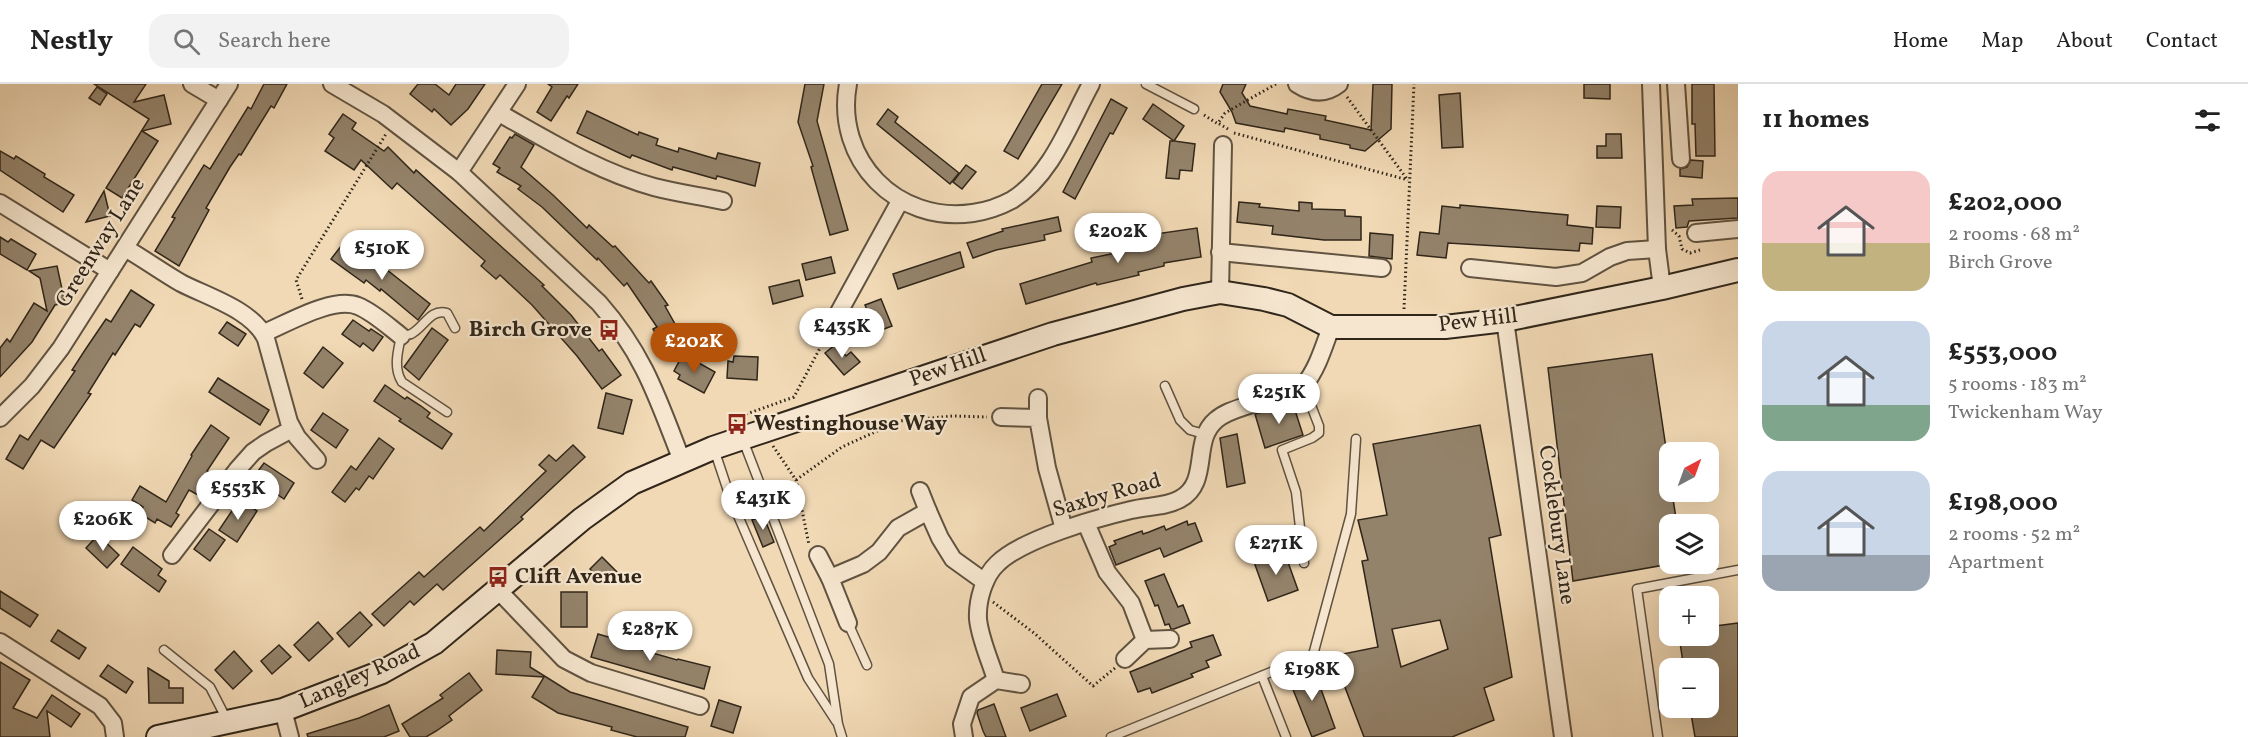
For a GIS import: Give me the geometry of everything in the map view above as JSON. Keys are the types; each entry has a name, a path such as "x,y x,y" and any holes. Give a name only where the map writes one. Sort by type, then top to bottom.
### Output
{"main road":[{"name":"Pew Hill","path":"682,461 713,448 737,432 764,432 958,364 1053,334 1183,299 1220,292 1288,305 1331,327 1464,326 1505,320 1662,288 1738,270"},
{"name":"Langley Road","path":"158,737 283,710 382,672 434,643 582,519 632,483 682,461"}],"street":[{"path":"192,84 219,100"},
{"name":"Greenway Lane","path":"0,418 7,403 54,358 229,84"},
{"path":"332,84 393,122 459,172 579,284 615,321 640,358 682,461"},
{"path":"459,172 517,84"},
{"path":"848,84 846,114 855,146 873,176 886,191 900,201 931,212 955,215 990,210 1012,200 1034,183 1048,166 1090,84"},
{"path":"1297,84 1310,91 1319,92 1338,85"},
{"path":"1651,84 1657,249 1662,288"},
{"path":"1676,84 1681,159"},
{"path":"499,113 569,152 615,173 654,187 723,201"},
{"path":"1220,292 1222,145"},
{"path":"833,323 900,201"},
{"path":"0,203 110,271"},
{"path":"1696,233 1738,230"},
{"path":"125,248 181,283 231,306 264,333 286,415 292,429 317,460"},
{"name":"Pew Hill","path":"1470,268 1556,277 1582,273 1610,257 1627,251 1657,249"},
{"path":"1220,252 1382,268"},
{"path":"264,333 332,305 352,304 365,309 401,336"},
{"name":"Cocklebury Lane","path":"1505,320 1563,737"},
{"path":"1204,434 1223,414 1303,386 1315,365 1331,327"},
{"path":"1038,398 1038,418 1047,468 1064,529"},
{"path":"1001,417 1038,418"},
{"path":"172,555 253,452 266,442 292,429"},
{"name":"Saxby Road","path":"983,589 997,564 1015,552 1064,529 1132,509 1171,503 1180,499 1197,481 1204,434"},
{"path":"920,491 940,538 953,559 983,589 978,618 996,680"},
{"path":"830,578 864,564 879,552 898,528 928,511"},
{"path":"1086,523 1107,573 1131,603 1145,640"},
{"path":"818,555 848,623"},
{"path":"498,590 564,659 577,667 700,706"},
{"path":"1125,659 1145,640 1170,639"},
{"path":"0,642 100,706 111,718 114,737"},
{"path":"964,737 962,724 971,697 996,680 1021,684"},
{"path":"283,710 290,737"}],"lane":[{"path":"1146,84 1194,109"},
{"path":"447,412 402,382 396,365 401,336 412,333 433,314 441,311 447,313 455,328"},
{"path":"1165,386 1180,420 1190,430 1204,434"},
{"path":"1303,386 1319,426 1319,433 1282,450 1296,492 1304,563"},
{"path":"737,432 830,664 838,724 842,737"},
{"path":"1111,737 1313,655 1351,514 1356,439"},
{"path":"713,448 730,497 807,678 838,724"},
{"path":"1658,737 1637,589 1738,570"},
{"path":"848,623 867,665"},
{"path":"164,650 210,687 229,722"},
{"path":"1262,676 1286,737"}],"path":[{"path":"1222,145 1218,123 1225,113 1276,84"},
{"path":"1403,328 1414,84"},
{"path":"1338,85 1408,180"},
{"path":"1194,109 1237,135 1408,180"},
{"path":"308,315 296,280 393,122"},
{"path":"737,432 738,417 794,397 833,323"},
{"path":"796,480 843,447 899,421 953,416 1001,417"},
{"path":"764,432 796,480 810,552 818,555"},
{"path":"983,589 1093,686 1125,659"}],"building":[{"path":"94,84 146,84 134,102 164,95 171,124 142,131 158,141 122,198 106,188 149,119"},
{"path":"264,84 287,84 274,108 271,106 241,155 239,154 230,167 206,208 209,210 179,266 155,251 175,218 172,217 204,165 210,169 248,107 251,109"},
{"path":"418,84 435,84 449,95 456,84 485,84 468,109 451,125 434,109 432,112 410,94"},
{"path":"548,84 578,84 569,98 567,96 551,121 537,112 552,87"},
{"path":"805,84 824,84 817,121 848,230 830,235 811,167 813,166 798,122"},
{"path":"1042,84 1062,84 1018,159 1004,151"},
{"path":"1223,84 1246,84 1242,93 1250,106 1287,114 1288,109 1326,116 1325,120 1371,130 1373,84 1392,84 1391,129 1365,151 1350,148 1350,145 1320,139 1320,135 1285,128 1284,132 1236,123 1220,92"},
{"path":"1584,84 1610,84 1610,99 1584,98"},
{"path":"1692,84 1714,84 1715,156 1696,156 1695,124 1692,124"},
{"path":"97,87 107,94 100,105 89,98"},
{"path":"1460,93 1463,147 1442,148 1439,95"},
{"path":"1111,99 1127,108 1113,134 1110,133 1075,199 1063,192"},
{"path":"1153,104 1184,126 1174,141 1143,119"},
{"path":"888,109 898,117 895,122 959,173 950,184 877,124"},
{"path":"587,111 638,135 639,132 658,139 656,145 678,152 679,148 716,159 718,153 760,163 755,186 717,176 716,179 673,167 672,170 632,155 630,158 577,133"},
{"path":"343,114 356,123 352,129 384,151 388,147 414,173 416,170 544,285 542,286 571,315 599,351 602,349 621,375 602,389 577,356 532,305 500,275 496,279 481,266 485,261 397,183 392,189 361,160 354,170 325,151 334,138 329,134"},
{"path":"515,134 534,145 521,167 587,228 589,225 613,247 615,246 649,283 651,281 668,305 665,306 685,342 667,353 653,329 657,327 627,283 624,286 598,258 597,260 542,207 518,189 521,186 497,172 500,168 493,164 510,137 512,138"},
{"path":"1606,134 1621,134 1622,158 1597,158 1597,146 1606,146"},
{"path":"1170,141 1195,144 1192,171 1180,170 1179,179 1166,178"},
{"path":"0,151 14,159 16,156 45,174 44,177 74,195 63,212 0,170"},
{"path":"1691,160 1703,161 1702,178 1680,176 1680,169 1687,167"},
{"path":"966,165 976,172 962,189 953,182"},
{"path":"104,191 110,216 86,222"},
{"path":"1738,198 1738,218 1689,221 1687,227 1676,228 1674,206 1693,205 1692,199"},
{"path":"1239,202 1260,204 1259,207 1299,211 1299,202 1312,203 1312,209 1345,210 1345,216 1361,217 1361,240 1324,240 1272,234 1273,226 1237,222"},
{"path":"1460,205 1568,215 1567,225 1593,228 1592,244 1580,243 1579,251 1448,243 1446,258 1417,255 1420,232 1439,234 1442,206 1460,208"},
{"path":"1597,206 1621,207 1620,228 1596,227"},
{"path":"1058,217 1061,231 1044,235 1045,240 996,250 973,258 967,243 1003,231 1002,229"},
{"path":"1197,228 1201,257 1164,263 1164,266 1138,272 1139,275 1097,285 1096,283 1026,304 1020,284 1092,262 1091,258 1136,249 1133,236"},
{"path":"1370,233 1393,235 1392,259 1369,256"},
{"path":"0,237 8,242 11,239 36,254 27,270 0,254"},
{"path":"342,245 379,269 382,266 430,304 418,320 381,289 380,291 366,280 364,283 331,259"},
{"path":"960,252 964,267 898,289 893,274"},
{"path":"831,257 835,273 806,280 802,264"},
{"path":"57,266 65,303 55,305 32,342 0,377 0,348 7,339 10,342 34,303 47,311 40,278 29,271"},
{"path":"799,280 803,296 773,304 769,287"},
{"path":"131,290 154,305 140,327 135,324 115,355 113,353 88,393 91,394 54,448 41,440 23,469 6,459 20,435 28,440 75,371 72,370 106,319 111,322"},
{"path":"881,299 892,326 876,332 865,305"},
{"path":"353,320 383,337 373,351 363,343 360,347 342,334"},
{"path":"227,322 246,334 238,346 219,333"},
{"path":"432,328 448,340 419,380 404,367"},
{"path":"836,344 846,356 851,352 860,362 844,375 825,353"},
{"path":"323,347 343,363 323,388 304,373"},
{"path":"683,354 715,372 704,393 678,379 680,375 674,371"},
{"path":"1652,354 1665,442 1659,442 1659,502 1674,502 1675,514 1659,514 1659,566 1573,581 1548,368"},
{"path":"734,356 758,357 757,380 727,378 728,361 733,362"},
{"path":"218,378 269,410 260,425 209,392"},
{"path":"385,385 405,399 407,397 421,406 430,413 427,417 452,434 442,449 399,421 401,419 374,401"},
{"path":"606,393 632,400 623,434 598,428"},
{"path":"1293,404 1303,435 1265,448 1255,414"},
{"path":"323,413 348,430 336,448 311,430"},
{"path":"211,425 229,438 207,471 211,473 198,495 189,490 176,513 179,515 171,527 157,519 155,523 139,513 143,507 132,500 140,486 166,502 191,455"},
{"path":"1480,425 1501,535 1489,538 1512,677 1484,688 1494,720 1452,737 1364,737 1333,656 1378,647 1362,561 1368,560 1358,520 1387,515 1373,444","holes":["1440,620 1448,649 1401,667 1392,629"]},
{"path":"1237,434 1245,483 1227,487 1220,438"},
{"path":"379,438 394,449 373,479 369,476 359,490 356,488 345,502 332,492 351,466 356,470"},
{"path":"573,445 585,457 521,517 523,519 443,590 437,584 414,605 410,601 384,626 372,614 419,572 424,577 480,527 484,531 546,471 539,465 549,455 556,461"},
{"path":"264,463 294,483 284,499 253,478"},
{"path":"240,499 257,511 237,542 219,530"},
{"path":"763,515 774,542 763,547 752,520"},
{"path":"1187,521 1188,525 1195,523 1202,541 1164,557 1160,548 1116,565 1109,547 1116,544 1114,541 1164,526 1166,530"},
{"path":"209,529 225,540 210,561 194,549"},
{"path":"98,535 119,555 107,568 86,548"},
{"path":"133,547 162,569 158,575 166,581 159,592 121,564"},
{"path":"1284,551 1298,590 1268,601 1254,562"},
{"path":"602,557 617,572 604,584 590,569"},
{"path":"1164,574 1178,607 1183,605 1190,623 1174,629 1171,629 1169,624 1165,625 1158,605 1155,606 1145,581"},
{"path":"0,591 38,615 30,627 0,608"},
{"path":"561,592 587,592 587,627 561,627"},
{"path":"360,612 372,625 349,647 337,633"},
{"path":"318,622 333,639 309,661 294,645"},
{"path":"1738,623 1738,737 1695,737 1692,718 1719,718 1719,658 1682,658 1681,646 1719,646 1719,626"},
{"path":"58,630 86,648 79,659 51,641"},
{"path":"598,634 629,643 628,646 710,667 704,689 591,657"},
{"path":"1213,635 1221,655 1206,661 1209,667 1191,674 1193,677 1152,693 1150,688 1138,692 1130,672 1192,647 1190,642"},
{"path":"279,645 291,657 272,674 261,661"},
{"path":"497,650 531,652 530,667 570,692 688,727 685,737 637,737 611,730 612,727 558,713 532,697 544,677 496,674"},
{"path":"234,651 252,671 233,689 215,670"},
{"path":"0,662 30,680 13,708 37,718 52,695 80,714 71,727 47,711 50,737 0,737"},
{"path":"108,665 133,682 126,693 100,676"},
{"path":"1313,667 1335,728 1312,737 1288,677"},
{"path":"148,668 169,681 169,688 183,688 183,703 149,703"},
{"path":"469,673 482,690 449,716 452,720 436,731 426,737 410,737 402,724 443,698 440,695"},
{"path":"1057,694 1066,716 1030,731 1021,708"},
{"path":"719,700 741,707 733,733 711,726"},
{"path":"994,704 1006,737 986,737 983,731 978,710"},
{"path":"389,705 399,731 384,737 308,737 307,734 359,718"}],"place":[{"name":"Birch Grove","path":"609,330"},
{"name":"Westinghouse Way","path":"737,424"},
{"name":"Clift Avenue","path":"498,577"}]}
